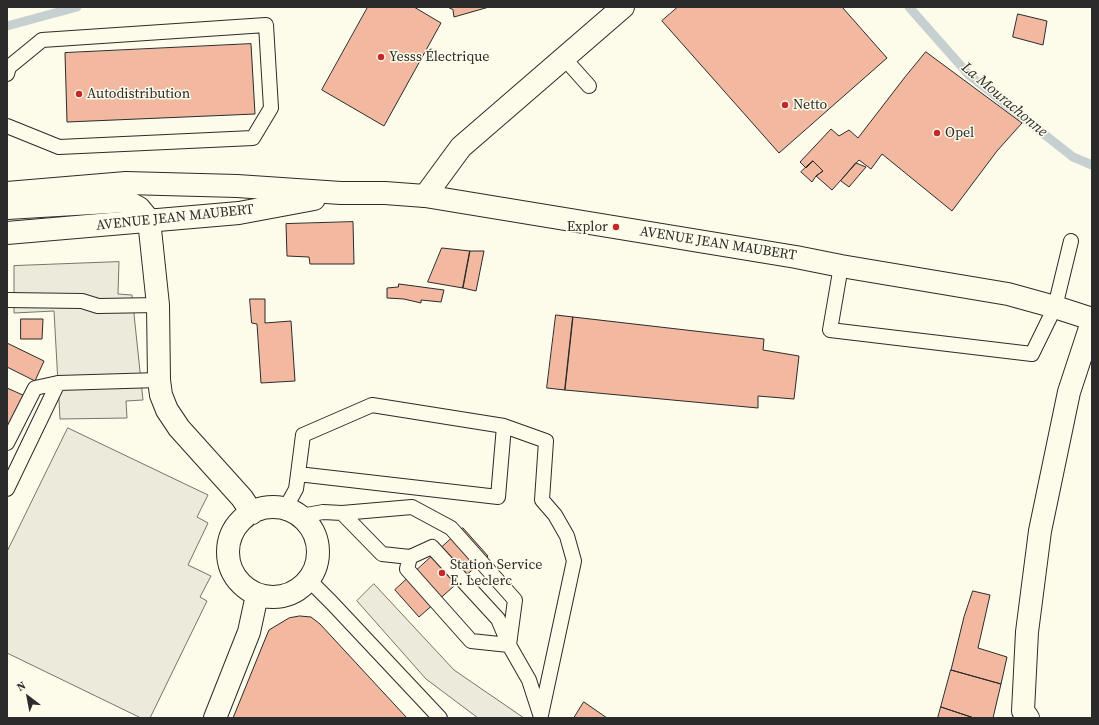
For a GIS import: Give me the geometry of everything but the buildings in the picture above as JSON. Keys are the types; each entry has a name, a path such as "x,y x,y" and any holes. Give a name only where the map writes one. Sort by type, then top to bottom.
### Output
{"street":[{"path":"425,196 461,147 623,7"},
{"name":"AVENUE JEAN MAUBERT","path":"7,193 126,183 237,186 341,193 425,196 796,257 1008,294 1092,319"},
{"name":"AVENUE JEAN MAUBERT","path":"7,233 239,213 341,193"},
{"path":"7,208 126,202 139,208 148,220 158,305 159,380 161,395 167,410 175,422 242,498 252,513"},
{"path":"1028,718 1023,711 1027,632 1040,531 1069,392 1092,322"},
{"path":"268,507 293,513 310,527 316,539 318,554 316,567 309,580 299,590 286,596 271,597 257,595 244,587 233,574 228,559 229,543 234,530 242,519 252,513 268,507"},
{"path":"215,718 249,632 257,595"}],"lane":[{"path":"7,74 9,67 42,40 266,25 271,108 252,138 59,146 7,126"},
{"path":"564,58 589,86"},
{"path":"841,266 830,330 1032,354 1055,307 1071,242"},
{"path":"10,300 82,301 98,306 158,305"},
{"path":"7,443 36,388 58,383 159,380"},
{"path":"7,489 58,383"},
{"path":"509,645 516,600 451,528 412,507 342,514 323,512 293,513 303,435 372,405 504,426 546,441 542,500 555,515 567,536 574,561 540,716"},
{"path":"298,474 498,497 504,426"},
{"path":"342,514 382,554 410,557 432,547 498,619 509,645 529,680 540,716"},
{"path":"410,557 407,569 471,641 509,645"},
{"path":"309,580 440,718"}],"shaded area":[{"path":"119,262 118,294 132,295 143,400 126,401 127,418 60,419 54,311 14,313 14,266"},
{"path":"68,428 208,495 197,517 208,523 188,565 211,576 200,597 207,601 150,718 141,718 7,653 7,552"},
{"path":"374,584 454,670 524,718 478,718 426,679 357,601"}],"waterway":[{"name":"La Mourachonne","path":"7,26 77,7"},
{"name":"La Mourachonne","path":"909,7 969,75 1073,157 1092,165"}],"place":[{"name":"Yesss Électrique","path":"381,57"},
{"name":"Autodistribution","path":"79,94"},
{"name":"Netto","path":"785,105"},
{"name":"Opel","path":"937,133"},
{"name":"Explor","path":"616,227"},
{"name":"Station Service E. Leclerc","path":"442,573"}]}
